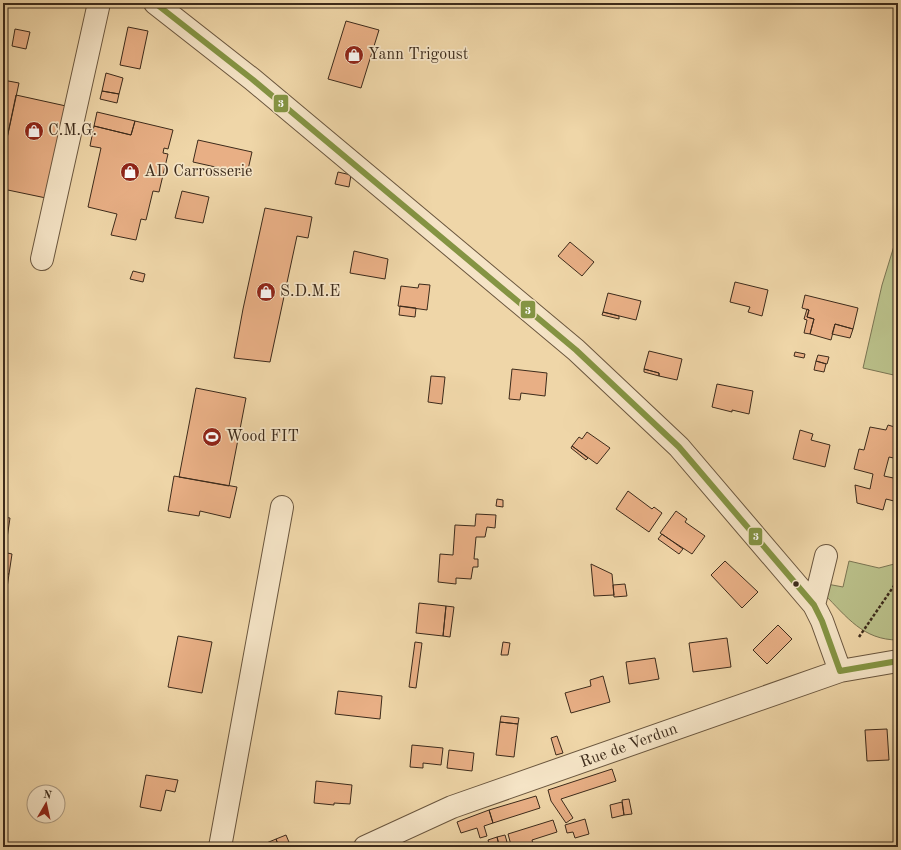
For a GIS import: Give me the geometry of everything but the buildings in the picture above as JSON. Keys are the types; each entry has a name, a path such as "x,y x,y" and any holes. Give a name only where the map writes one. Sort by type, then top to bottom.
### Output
{"street":[{"path":"42,260 99,3"},
{"path":"154,3 252,79 576,350 679,447 814,605 822,621 840,671"},
{"path":"220,847 282,507"},
{"path":"814,605 826,556"},
{"name":"Rue de Verdun","path":"365,847 452,808 840,671 898,661"}],"path":[{"path":"859,637 898,580"}],"green space":[{"path":"898,233 898,376 863,368 882,285"},
{"path":"849,561 879,568 898,563 898,640 886,639 865,632 848,619 824,594 827,584 843,587"}],"transit line":[{"name":"3","path":"155,3 252,79 576,350 679,447 814,605 822,621 840,671"},
{"name":"3","path":"840,671 898,661"}],"place":[{"name":"Yann Trigoust","path":"354,55"},
{"name":"C.M.G.","path":"34,131"},
{"name":"AD Carrosserie","path":"130,172"},
{"name":"S.D.M.E","path":"266,292"},
{"name":"Wood FIT","path":"212,437"}]}
